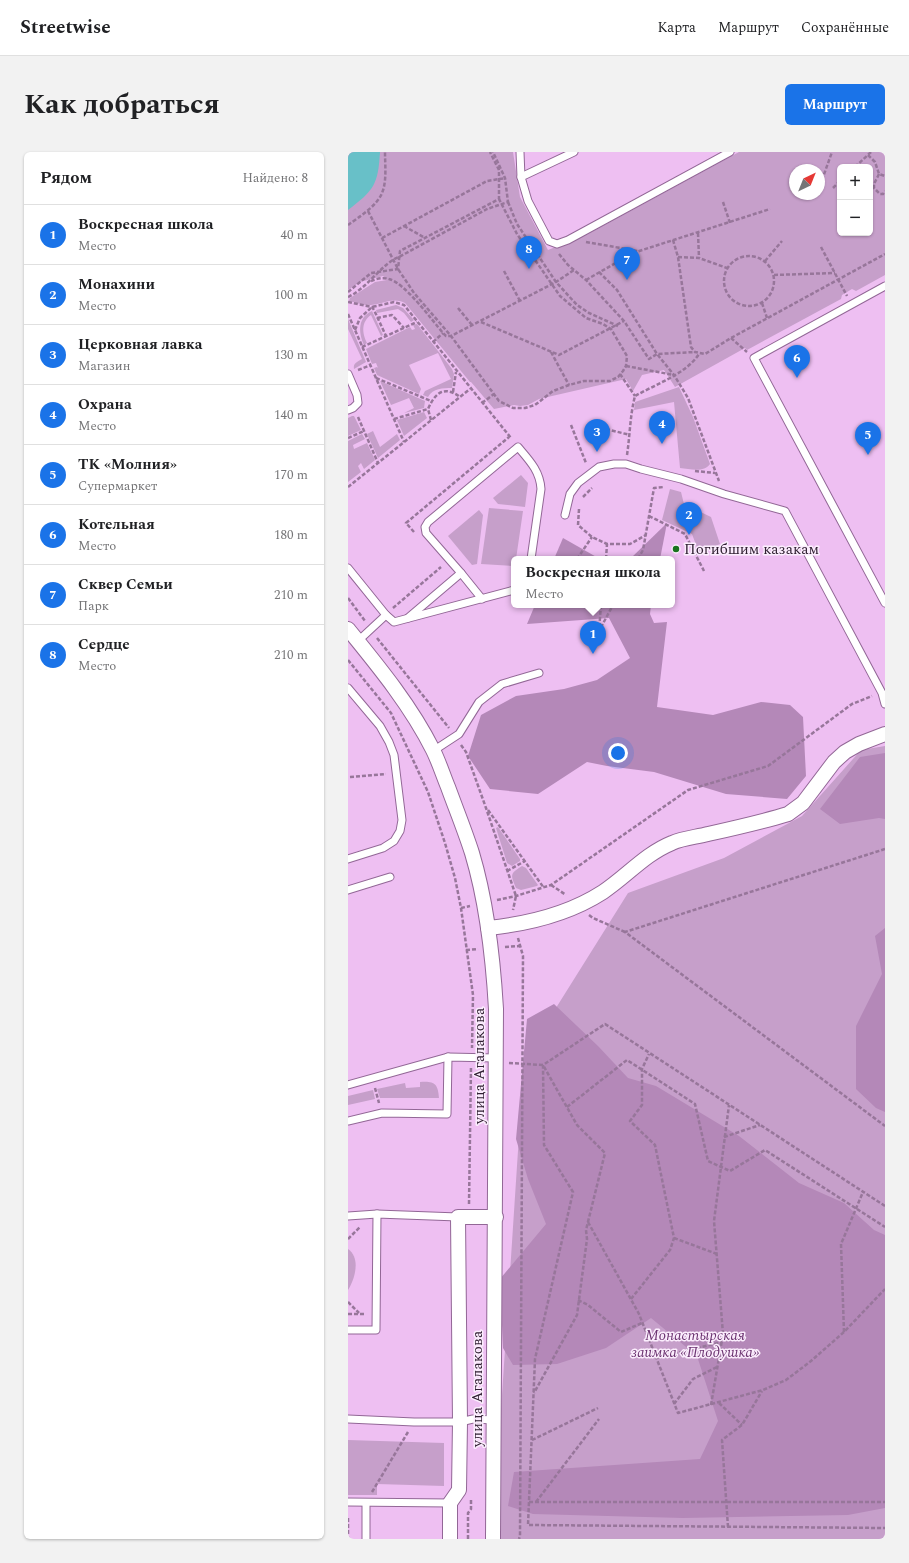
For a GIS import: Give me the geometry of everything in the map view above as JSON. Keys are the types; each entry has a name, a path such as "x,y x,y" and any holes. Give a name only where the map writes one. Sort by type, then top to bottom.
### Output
{"street":[{"name":"улица Агалакова","path":"348,629 394,686 433,751 456,807 472,854 488,928 494,977 496,1061 493,1539"},
{"path":"488,928 515,925 554,915 580,905 604,892 653,852 673,842 788,814 803,802 834,762 845,752 859,744 885,734"},
{"path":"450,1539 450,1503 459,1490 460,1422 458,1217 496,1218"}],"lane":[{"path":"520,152 521,177 528,201 548,241 557,244 568,240 730,152"},
{"path":"521,177 574,152"},
{"path":"885,286 754,358 885,603"},
{"path":"348,374 357,395 358,403 351,409"},
{"path":"482,599 426,533 425,527 428,522 518,447 537,471 541,480 531,556"},
{"path":"566,515 570,494 578,483 599,467 614,464 626,464 681,479 724,494 785,511 883,692 885,704"},
{"path":"348,568 386,615 394,622 511,591"},
{"path":"408,618 461,573"},
{"path":"358,640 386,615"},
{"path":"433,751 459,734 480,702 502,684 539,673"},
{"path":"348,688 380,726 389,742 394,755 402,820 400,831 394,841 383,848 348,859"},
{"path":"348,890 390,878"},
{"path":"348,1085 448,1057 496,1061"},
{"path":"348,1122 382,1113 447,1114 448,1057"},
{"path":"348,1330 376,1330 377,1214"},
{"path":"348,1216 377,1214 458,1217"},
{"path":"348,1420 460,1422 473,1419 494,1420"},
{"path":"348,1502 450,1503"},
{"path":"366,1503 366,1539"}],"path":[{"path":"348,226 368,211 382,193 385,172 385,152"},
{"path":"371,281 387,278 394,280 409,293 446,336 450,336 499,401 513,408 525,408 535,405 553,392 569,385 584,382 610,381 618,377 626,366 627,356 611,329 603,324 586,318 560,296 517,234 499,199 498,170 490,152"},
{"path":"493,152 505,178 508,202 517,224 556,282 577,305 589,313 618,326"},
{"path":"825,172 832,152"},
{"path":"858,164 871,152"},
{"path":"868,155 875,162 879,174 874,184 874,188 880,194 883,194 885,191"},
{"path":"879,174 885,176"},
{"path":"382,238 487,181 521,177"},
{"path":"833,188 837,184"},
{"path":"398,269 400,251 499,199"},
{"path":"348,297 371,281 392,259 399,257 487,209 508,202"},
{"path":"723,202 730,223"},
{"path":"586,280 633,253 770,209"},
{"path":"368,211 398,269 414,293 444,332"},
{"path":"404,226 428,241"},
{"path":"698,233 699,258"},
{"path":"568,240 641,251"},
{"path":"673,240 678,257 691,347 695,352"},
{"path":"548,241 568,265 586,280 624,321 649,359 657,354 695,352 705,354 731,338 885,254"},
{"path":"765,261 782,241"},
{"path":"822,247 852,305"},
{"path":"678,257 699,258 727,268"},
{"path":"740,257 758,257 765,261 771,268 774,275 772,292 768,298 762,303 752,306 743,306 734,302 728,295 724,286 724,277 727,268 733,261 740,257"},
{"path":"348,292 371,272 398,269"},
{"path":"450,336 556,282 574,270"},
{"path":"504,272 520,301"},
{"path":"599,272 617,290 657,354 674,375 688,398 724,494"},
{"path":"774,275 835,273"},
{"path":"348,302 372,307 394,302 404,305 518,447"},
{"path":"762,303 767,318"},
{"path":"372,307 386,336"},
{"path":"355,330 360,318 372,307"},
{"path":"458,308 472,325"},
{"path":"348,314 404,442"},
{"path":"377,318 392,315 404,328"},
{"path":"480,322 559,355 618,326 624,321"},
{"path":"362,347 417,322"},
{"path":"433,342 444,332"},
{"path":"731,338 754,358"},
{"path":"551,352 569,385"},
{"path":"626,366 674,375"},
{"path":"453,392 457,371"},
{"path":"620,374 635,396"},
{"path":"376,378 431,401"},
{"path":"348,487 470,389"},
{"path":"431,420 428,409 436,394 444,391 453,392 460,397"},
{"path":"482,403 494,394"},
{"path":"351,409 364,431 378,463"},
{"path":"394,419 428,409"},
{"path":"571,425 590,474"},
{"path":"606,429 630,435"},
{"path":"348,438 364,431"},
{"path":"689,471 715,473"},
{"path":"640,556 643,550 654,488 690,483"},
{"path":"649,516 685,534 704,572"},
{"path":"579,556 592,537"},
{"path":"606,556 607,544"},
{"path":"386,615 396,604 449,560"},
{"path":"602,608 599,631 611,608"},
{"path":"461,908 516,896 551,885 688,790 768,766 852,704 883,692"},
{"path":"350,777 396,773"},
{"path":"486,808 544,888"},
{"path":"625,932 885,849"},
{"path":"507,871 525,861"},
{"path":"593,918 625,932 885,1126"},
{"path":"496,1061 543,1065 605,1024 885,1206"},
{"path":"630,1299 670,1250 674,1238 655,1145 630,1121 642,1105 642,1069 649,1054"},
{"path":"567,1107 626,1060 695,1104 708,1161 720,1168 730,1171 765,1150 885,1227"},
{"path":"534,1393 577,1315 588,1222 605,1153 577,1125 543,1065"},
{"path":"543,1065 544,1145 573,1192 535,1359 528,1525 885,1528"},
{"path":"372,1078 382,1113"},
{"path":"711,1405 723,1334 714,1221 729,1105"},
{"path":"724,1137 760,1125"},
{"path":"844,1332 842,1244 863,1192"},
{"path":"588,1222 642,1323 678,1413 763,1390 786,1380 811,1361 844,1332 885,1289"},
{"path":"674,1238 717,1254"},
{"path":"578,1300 588,1305 621,1332 642,1323"},
{"path":"348,1302 360,1314"},
{"path":"348,1314 376,1314"},
{"path":"656,1358 722,1342"},
{"path":"674,1404 693,1379 718,1367"},
{"path":"728,1527 722,1440 742,1425 763,1390"},
{"path":"719,1403 742,1425"},
{"path":"532,1440 598,1408"},
{"path":"536,1502 600,1419"},
{"path":"366,1503 414,1422"},
{"path":"529,1502 885,1502"},
{"path":"348,1518 348,1539"}],"green space":[{"path":"348,152 513,152 520,197 548,250 588,234 739,152 885,152 885,275 856,291 852,289 842,295 841,299 747,350 745,348 675,387 664,370 642,375 633,391 626,379 539,399 528,405 514,405 494,409 405,303 400,301 392,301 368,305 349,301 350,298 375,282 387,280 383,276 360,282 348,290"},
{"path":"396,305 403,308 414,320 411,322 404,313 398,309 377,313 376,310"},
{"path":"372,311 383,335 381,336 371,315 365,321 363,328 367,343 364,345 360,325 364,317"},
{"path":"348,319 366,362 354,369 355,364 362,359 348,329"},
{"path":"417,324 452,369 454,374 452,388 435,390 428,397 423,395 425,391 451,379 438,353 409,365 421,389 419,394 377,375 374,368 378,368 376,363 372,364 366,349 410,327 412,330 415,329 413,325"},
{"path":"380,381 425,401 424,408 404,413 414,408 409,398 391,405"},
{"path":"679,387 693,417 710,464 704,469 696,470 680,468 674,402 634,410 635,402"},
{"path":"424,412 427,418 404,436 397,420"},
{"path":"354,416 361,430 348,436 348,418"},
{"path":"373,431 380,447 397,434 400,440 378,458 367,434"},
{"path":"362,434 365,439 353,445 354,449 367,443 375,460 364,469 361,463 358,466 361,472 348,482 348,441"},
{"path":"521,475 528,483 525,507 498,504 493,498"},
{"path":"670,489 681,492 684,504 711,517 720,544 699,553 692,534 662,520"},
{"path":"489,508 523,511 516,556 511,556 511,566 481,564"},
{"path":"479,510 483,515 477,564 472,565 448,536"},
{"path":"667,523 661,556 633,556"},
{"path":"563,538 595,556 555,556"},
{"path":"534,608 651,608 650,614 654,623 667,622 657,707 713,715 761,702 790,705 803,717 806,776 787,799 726,794 654,772 587,762 538,794 490,789 468,756 481,715 516,696 564,689 597,680 630,658 609,618 527,624"},
{"name":"Монастырская заимка «Плодушка»","path":"885,746 885,1539 500,1539 499,1441 524,1059 628,893 724,858 802,816 861,750"},
{"path":"885,753 885,819 879,818 840,824 820,809 860,757"},
{"path":"498,827 520,859 520,861 512,866 507,863 496,828"},
{"path":"522,866 526,868 538,885 537,886 521,890 516,888 512,875"},
{"path":"885,928 885,1112 876,1108 856,1089 856,1026 882,974 875,936"},
{"path":"554,1004 598,1046 628,1078 656,1086 739,1136 799,1183 844,1203 874,1230 885,1235 885,1508 848,1515 683,1518 533,1514 508,1506 514,1472 700,1459 718,1421 697,1356 651,1318 606,1348 557,1364 513,1365 503,1348 500,1279 546,1224 528,1179 516,1139 527,1019"},
{"path":"420,1082 429,1082 434,1084 438,1089 439,1098 380,1098 377,1089 405,1083 406,1088 420,1087"},
{"path":"373,1090 375,1099 348,1105 348,1096"},
{"path":"348,1249 352,1253 356,1263 356,1269 355,1275 348,1290"},
{"path":"348,1440 444,1443 444,1486 377,1484 377,1495 348,1495"}],"shaded area":[{"path":"348,152 380,152 378,172 373,186 364,197 348,210"}],"place":[{"name":"Сердце","path":"529,269"},
{"name":"Сквер Семьи","path":"627,280"},
{"name":"Котельная","path":"797,378"},
{"name":"Охрана","path":"662,444"},
{"name":"Церковная лавка","path":"597,452"},
{"name":"ТК «Молния»","path":"868,455"},
{"name":"Монахини","path":"689,535"},
{"name":"Погибшим казакам","path":"676,549"},
{"name":"Воскресная школа","path":"593,654"}]}
